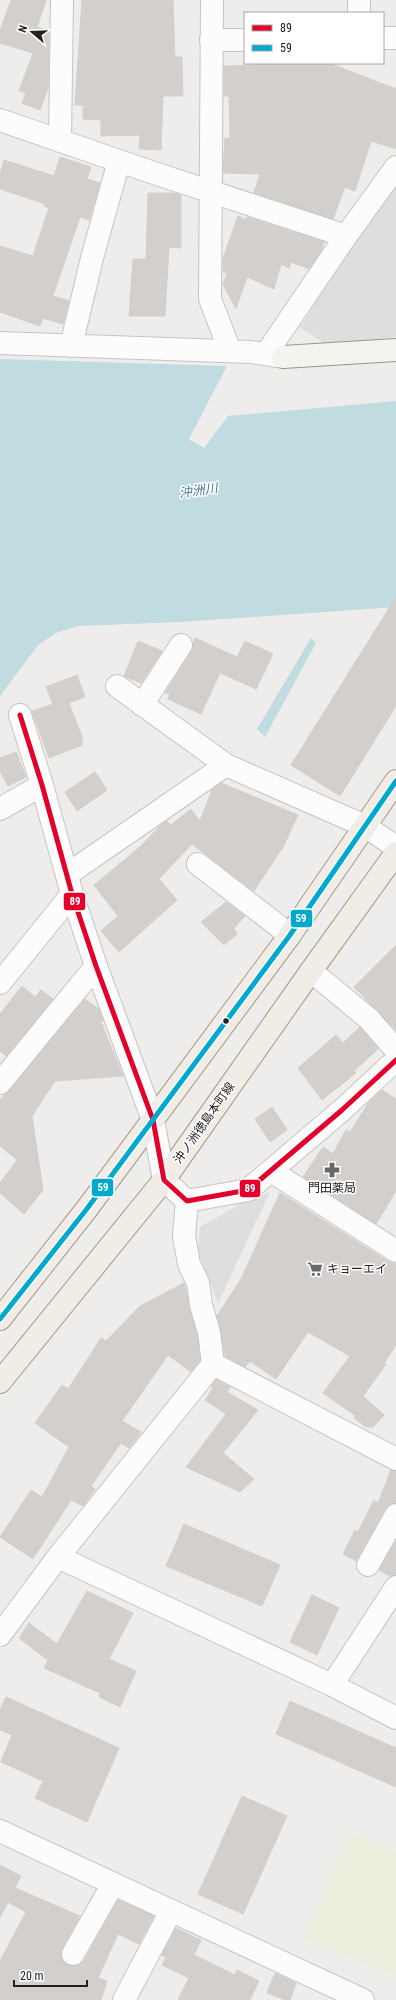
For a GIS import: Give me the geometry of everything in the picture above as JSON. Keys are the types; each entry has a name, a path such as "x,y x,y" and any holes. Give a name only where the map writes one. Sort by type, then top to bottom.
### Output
{"main road":[{"path":"0,1319 86,1210 290,935 396,781"},
{"name":"沖ノ洲徳島本町線","path":"0,1382 164,1180 396,853"}],"street":[{"path":"60,141 62,0"},
{"path":"212,0 210,299 230,351"},
{"path":"359,0 359,12"},
{"path":"384,38 396,38"},
{"path":"211,40 244,40"},
{"path":"1,124 60,141 346,236"},
{"path":"70,346 92,258 119,161"},
{"path":"274,355 346,236 396,167"},
{"path":"0,343 230,351 274,355 396,350"},
{"path":"142,705 181,645"},
{"path":"117,686 226,765 365,826 396,847"},
{"path":"20,715 96,966 153,1120 164,1180 187,1201"},
{"path":"0,983 70,884 226,765"},
{"path":"0,809 42,785"},
{"path":"198,864 290,935"},
{"path":"0,1083 96,966"},
{"path":"311,971 369,1019 396,1050"},
{"path":"187,1201 248,1190 342,1110 396,1060"},
{"path":"271,1171 394,1245"},
{"path":"0,1635 58,1557 213,1364 209,1332 201,1305 198,1283 189,1264 184,1236 187,1201"},
{"path":"213,1364 396,1459"},
{"path":"368,1565 396,1515"},
{"path":"58,1557 332,1685 396,1718"},
{"path":"332,1685 396,1587"},
{"path":"0,1831 363,2000"},
{"path":"73,1954 113,1884"},
{"path":"124,2000 171,1911"}],"shaded area":[{"path":"396,177 396,337 325,344 300,327"},
{"path":"270,1192 218,1303 198,1250 200,1227 244,1202"},
{"path":"350,1832 396,1853 396,1977 304,1938"}],"water":[{"name":"沖洲川","path":"0,359 227,366 189,439 204,448 228,416 396,401 396,607 181,622 78,626 56,633 38,645 0,696"},
{"path":"311,638 316,643 265,737 257,729"}],"building":[{"path":"11,0 46,0 37,27 49,31 48,88 40,110 22,103 26,93 19,91 33,53 0,43 0,31"},
{"path":"82,0 173,0 175,57 182,57 183,96 163,96 161,150 139,149 140,135 101,136 101,120 83,119 83,105 75,105"},
{"path":"332,64 396,89 396,149 371,141 355,191 345,187 333,219 254,193 260,174 223,173 225,138 230,138 229,96 224,96 224,66"},
{"path":"60,157 91,167 87,179 100,183 89,220 80,217 53,296 69,301 63,324 43,318 40,326 0,312 0,246 33,256 49,208 44,206 45,204 0,189 0,175 4,160 54,176"},
{"path":"148,193 175,193 181,195 181,248 169,247 165,316 129,316 133,259 146,259"},
{"path":"238,216 246,220 247,217 324,242 321,251 309,269 291,262 289,268 281,264 274,289 247,277 236,309 223,284 227,273 223,272 223,258"},
{"path":"396,597 396,706 340,796 291,765"},
{"path":"195,638 237,657 245,641 273,654 256,689 220,673 201,714 168,699 170,694 165,693 191,652"},
{"path":"138,641 162,651 141,683 124,676"},
{"path":"77,675 85,697 69,703 82,737 82,745 49,758 32,711 53,704 46,687"},
{"path":"16,752 26,777 8,786 0,771 0,758"},
{"path":"95,772 107,790 77,811 65,792"},
{"path":"221,783 298,815 283,847 254,891 192,844 159,879 177,900 119,952 101,931 118,916 94,885 141,846 160,826 167,821 171,825 191,809 200,821 212,790"},
{"path":"226,902 245,916 234,928 237,934 224,945 201,922"},
{"path":"396,945 396,1030 354,987"},
{"path":"22,986 35,997 41,990 53,999 6,1056 0,1051 0,1014"},
{"path":"85,999 99,1009 103,1020 101,1022 123,1076 55,1081 32,1116 43,1190 24,1214 0,1193 0,1183 17,1160 0,1146 0,1100"},
{"path":"360,1027 378,1049 354,1071 356,1073 322,1100 298,1068 336,1035 343,1043"},
{"path":"382,1090 396,1099 396,1191 376,1224 303,1177 323,1147 333,1154 346,1130 350,1132 369,1102"},
{"path":"272,1107 287,1130 270,1142 255,1119"},
{"name":"キョーエイ","path":"280,1193 389,1262 396,1264 396,1345 384,1363 386,1364 363,1396 384,1415 373,1427 366,1427 354,1418 356,1416 323,1393 350,1356 308,1332 276,1379 250,1361 245,1367 225,1356 217,1316 241,1279"},
{"path":"184,1283 197,1335 200,1360 191,1372 168,1355 122,1421 141,1432 129,1448 121,1443 91,1486 95,1489 83,1506 71,1500 33,1559 0,1537 31,1490 42,1497 69,1447 35,1423 62,1385 68,1389 101,1338 106,1341 140,1306"},
{"path":"216,1380 230,1387 227,1392 258,1410 223,1453 254,1479 240,1492 186,1467 226,1414 205,1400 213,1388 211,1387"},
{"path":"391,1470 396,1471 396,1503 390,1504 385,1509 356,1561 343,1554 355,1530 358,1532 374,1500 378,1503"},
{"path":"184,1524 280,1565 262,1606 166,1566"},
{"path":"396,1541 396,1575 390,1576 379,1570"},
{"path":"87,1591 133,1613 109,1659 136,1671 120,1707 99,1697 100,1693 44,1668 48,1660 19,1638 29,1623 57,1644"},
{"path":"312,1595 339,1608 317,1655 290,1642"},
{"path":"6,1697 119,1748 87,1822 35,1798 43,1781 1,1762 12,1735 0,1730 0,1710"},
{"path":"290,1701 396,1748 396,1787 276,1734"},
{"path":"242,1796 287,1816 243,1914 198,1894"},
{"path":"0,1865 21,1876 15,1888 80,1916 62,1948 62,1960 67,1965 79,1965 84,1961 118,1900 154,1916 139,1944 118,1934 98,1978 107,1981 101,2000 0,2000 0,1961 26,1912 8,1902 0,1917"},
{"path":"176,1928 201,1940 194,1955 235,1975 237,1970 259,1981 250,2000 178,2000 189,1978 162,1965 166,1957 162,1955"},
{"path":"275,1973 296,1983 290,2000 285,2000 267,1993"}],"transit line":[{"name":"89","path":"20,715 42,785 72,894 96,966 153,1120 164,1180 187,1201 248,1190 342,1110 396,1060"},
{"name":"59","path":"0,1319 86,1210 290,935 396,781"}],"place":[{"name":"門田薬局","path":"332,1170"},
{"name":"キョーエイ","path":"315,1269"}]}
